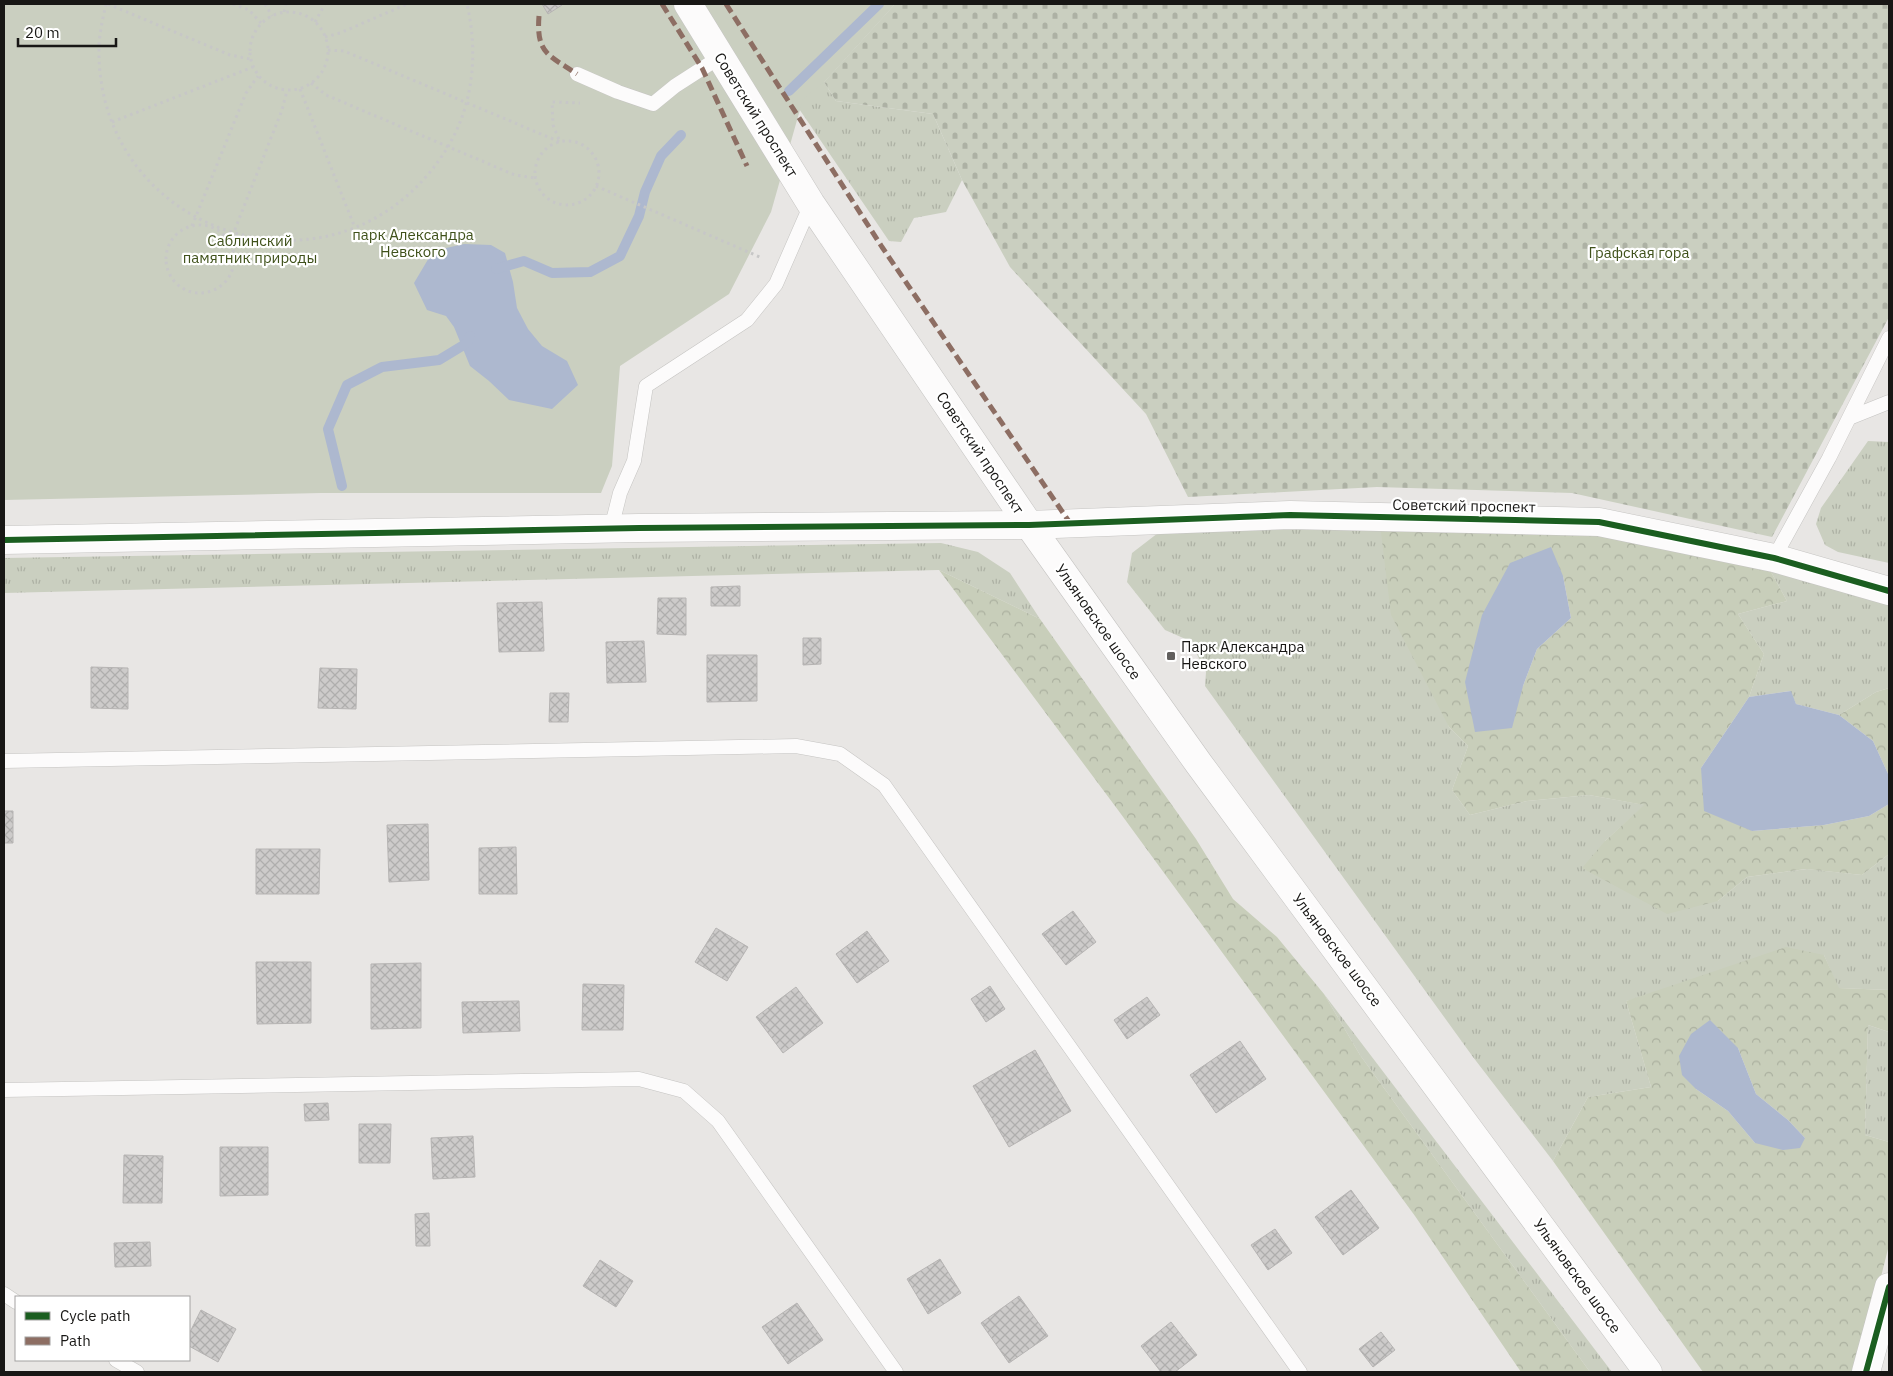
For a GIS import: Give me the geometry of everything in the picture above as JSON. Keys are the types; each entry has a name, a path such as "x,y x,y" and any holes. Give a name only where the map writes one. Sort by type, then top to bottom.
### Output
{"street":[{"name":"Советский проспект","path":"688,4 811,204 1029,525 1290,515 1599,522 1774,558 1889,591"},
{"path":"4,540 612,529 1029,525"},
{"name":"Ульяновское шоссе","path":"1029,525 1199,764 1648,1372"},
{"path":"1866,1372 1889,1287"}],"lane":[{"path":"577,74 618,92 653,104 674,86 720,57"},
{"path":"612,529 620,493 634,461 646,386 747,320 776,284 811,204"},
{"path":"1774,558 1889,338"},
{"path":"1848,418 1889,402"},
{"path":"4,761 796,746 840,754 884,785 1300,1372"},
{"path":"4,1090 639,1079 684,1091 718,1121 896,1372"},
{"path":"4,1294 15,1301"},
{"path":"118,1361 138,1372"}],"path":[{"path":"250,59 230,55 107,4 99,43 99,63 106,103 112,122 129,155 152,184 165,196 195,217 232,233 268,240 303,240 339,234 378,217 399,203 418,187 448,147 459,125 467,102 472,78 472,29 467,4"},
{"path":"233,4 249,10 261,23"},
{"path":"265,4 272,16"},
{"path":"284,12 286,4"},
{"path":"315,22 325,4"},
{"path":"325,37 340,33 407,4"},
{"path":"284,12 306,16 315,22 325,37 328,50 326,63 320,74 311,84 300,89 287,91 276,89 266,84 258,76 250,59 250,46 254,34 261,23 272,16 284,12"},
{"path":"328,50 344,51 560,142 577,144 592,153 597,163 599,175 596,186 589,196 580,203 557,204 546,198 539,189 535,178 536,166 541,155 549,147 560,142"},
{"path":"112,122 253,68"},
{"path":"192,226 246,92 258,76"},
{"path":"311,84 326,95 516,176 535,178"},
{"path":"300,89 355,228"},
{"path":"230,242 219,231 208,226 192,226 176,235 170,244 166,254 166,265 170,275 185,290 196,293 216,289 225,282 231,273 234,261 230,242 232,233 282,110 287,91"},
{"path":"560,142 553,125 552,102 591,104 618,92"},
{"path":"596,186 767,260"}],"green space":[{"name":"парк Александра Невского","path":"4,4 895,4 824,82 803,99 771,212 729,294 620,366 612,466 601,493 321,493 4,500"},
{"path":"895,4 824,82 836,101 933,114 962,180 946,212 914,218 901,242 889,241 793,100"},
{"name":"Графская гора","path":"895,4 1889,4 1889,317 1772,537 1572,493 1377,487 1188,497 1146,414 1010,267 962,180 933,114 836,101 824,82"},
{"path":"1868,441 1889,442 1889,563 1838,552 1825,545 1816,524 1821,508"},
{"path":"1380,524 1449,727 1468,746 1452,790 1470,815 1527,801 1589,795 1645,805 1605,841 1718,901 1747,877 1807,869 1862,875 1889,854 1889,990 1838,988 1824,955 1626,1001 1651,1087 1588,1097 1553,1161 1473,1057 1205,686 1206,672 1190,641 1165,630 1127,582 1132,553 1158,533"},
{"path":"1380,524 1598,531 1766,563 1787,601 1738,614 1764,654 1749,697 1701,768 1752,831 1824,825 1869,816 1889,804 1889,854 1862,875 1806,869 1747,877 1718,901 1667,914 1582,868 1605,841 1644,805 1589,795 1527,801 1470,815 1452,790 1468,746 1449,727 1391,615","holes":["1563,576 1571,618 1537,649 1523,686 1475,731"]},
{"path":"941,543 978,552 1010,573 1040,619 939,570 4,593 4,558"},
{"path":"1766,563 1889,595 1889,688 1876,692 1839,715 1796,704 1790,691 1749,697 1764,654 1738,614 1787,601"},
{"path":"939,570 1040,619 1196,839 1233,899 1277,937 1324,994 1360,1055 1590,1372 1521,1372 1415,1216 1118,810"},
{"path":"1889,688 1889,776 1873,741 1839,715 1876,692"},
{"path":"1786,947 1824,955 1839,988 1889,990 1889,1032 1868,1025 1865,1135 1889,1142 1889,1245 1857,1372 1703,1372 1553,1161 1588,1097 1651,1087 1626,1001","holes":["1738,1048 1756,1094 1788,1120 1805,1138 1755,1143 1728,1111 1696,1089"]},
{"path":"1324,994 1612,1372 1590,1372 1360,1055"},
{"path":"1868,1025 1889,1032 1889,1142 1865,1135"}],"water":[{"path":"464,244 491,245 505,253 513,282 517,308 528,329 542,346 567,361 578,385 552,409 509,400 470,366 454,327 446,316 427,310 414,283 433,251"},
{"path":"1551,547 1563,576 1571,618 1537,649 1523,686 1512,728 1475,732 1465,682 1482,615 1510,563"},
{"path":"1791,691 1796,704 1839,715 1873,741 1889,776 1889,804 1869,816 1824,825 1752,831 1704,811 1701,768 1749,697"},
{"path":"1710,1020 1738,1048 1756,1094 1788,1120 1805,1138 1800,1148 1783,1150 1755,1143 1728,1111 1696,1089 1682,1075 1679,1056 1691,1034"}],"building":[{"path":"542,4 561,4 562,5 548,14"},
{"path":"740,586 740,606 711,606 711,587"},
{"path":"658,598 686,598 686,635 657,634"},
{"path":"542,602 544,651 499,652 497,603"},
{"path":"803,638 821,638 821,664 803,665"},
{"path":"644,641 646,682 607,683 606,642"},
{"path":"707,655 757,655 757,701 707,702"},
{"path":"91,667 128,668 128,709 91,708"},
{"path":"320,668 357,669 356,709 318,708"},
{"path":"550,693 569,693 568,722 549,722"},
{"path":"4,811 13,811 13,843 4,843"},
{"path":"428,824 429,880 389,882 387,825"},
{"path":"516,847 517,894 479,894 479,848"},
{"path":"256,849 320,849 319,894 256,894"},
{"path":"1073,911 1096,942 1066,965 1042,934"},
{"path":"716,928 748,947 727,981 695,962"},
{"path":"867,931 889,961 857,983 836,954"},
{"path":"256,962 311,962 311,1023 257,1024"},
{"path":"421,963 421,1028 371,1029 371,964"},
{"path":"583,984 624,985 623,1030 582,1030"},
{"path":"990,986 1005,1009 986,1022 971,999"},
{"path":"796,987 823,1023 783,1053 756,1017"},
{"path":"1147,997 1160,1015 1127,1039 1114,1020"},
{"path":"519,1001 520,1031 463,1033 462,1002"},
{"path":"1240,1041 1266,1079 1216,1113 1190,1075"},
{"path":"1035,1050 1071,1111 1009,1147 973,1086"},
{"path":"328,1103 329,1120 305,1121 304,1104"},
{"path":"359,1124 391,1124 390,1163 359,1163"},
{"path":"473,1136 475,1177 433,1179 431,1138"},
{"path":"220,1147 268,1147 268,1195 220,1196"},
{"path":"124,1155 163,1156 162,1203 123,1203"},
{"path":"1351,1190 1379,1228 1343,1255 1315,1217"},
{"path":"429,1213 430,1246 416,1246 415,1214"},
{"path":"1275,1229 1292,1253 1268,1270 1251,1245"},
{"path":"150,1242 151,1266 115,1267 114,1243"},
{"path":"940,1259 961,1293 928,1314 907,1279"},
{"path":"600,1260 633,1281 616,1307 583,1286"},
{"path":"1019,1296 1048,1336 1009,1363 981,1323"},
{"path":"797,1303 823,1340 788,1364 762,1327"},
{"path":"201,1310 236,1329 218,1362 190,1347 190,1332"},
{"path":"1171,1322 1197,1355 1175,1372 1161,1372 1141,1346"},
{"path":"1381,1332 1395,1350 1373,1367 1359,1349"}],"waterway":[{"path":"789,91 879,4"},
{"path":"496,269 524,261 552,273 590,272 620,256 639,216 645,192 661,156 681,135"},
{"path":"342,486 328,429 347,385 382,367 439,360 467,343 470,336"}],"marked path":[{"path":"662,4 702,68 747,166"},
{"path":"726,4 882,247 1070,523"},
{"path":"539,16 542,46 552,57 577,74"}],"cycle path":[{"path":"4,540 639,528 1029,525 1290,515 1599,522 1774,558 1889,591"},
{"path":"1866,1372 1889,1287"}],"place":[{"name":"Парк Александра Невского","path":"1171,656"}],"park label":[{"name":"Саблинский памятник природы","path":"250,250"}]}
